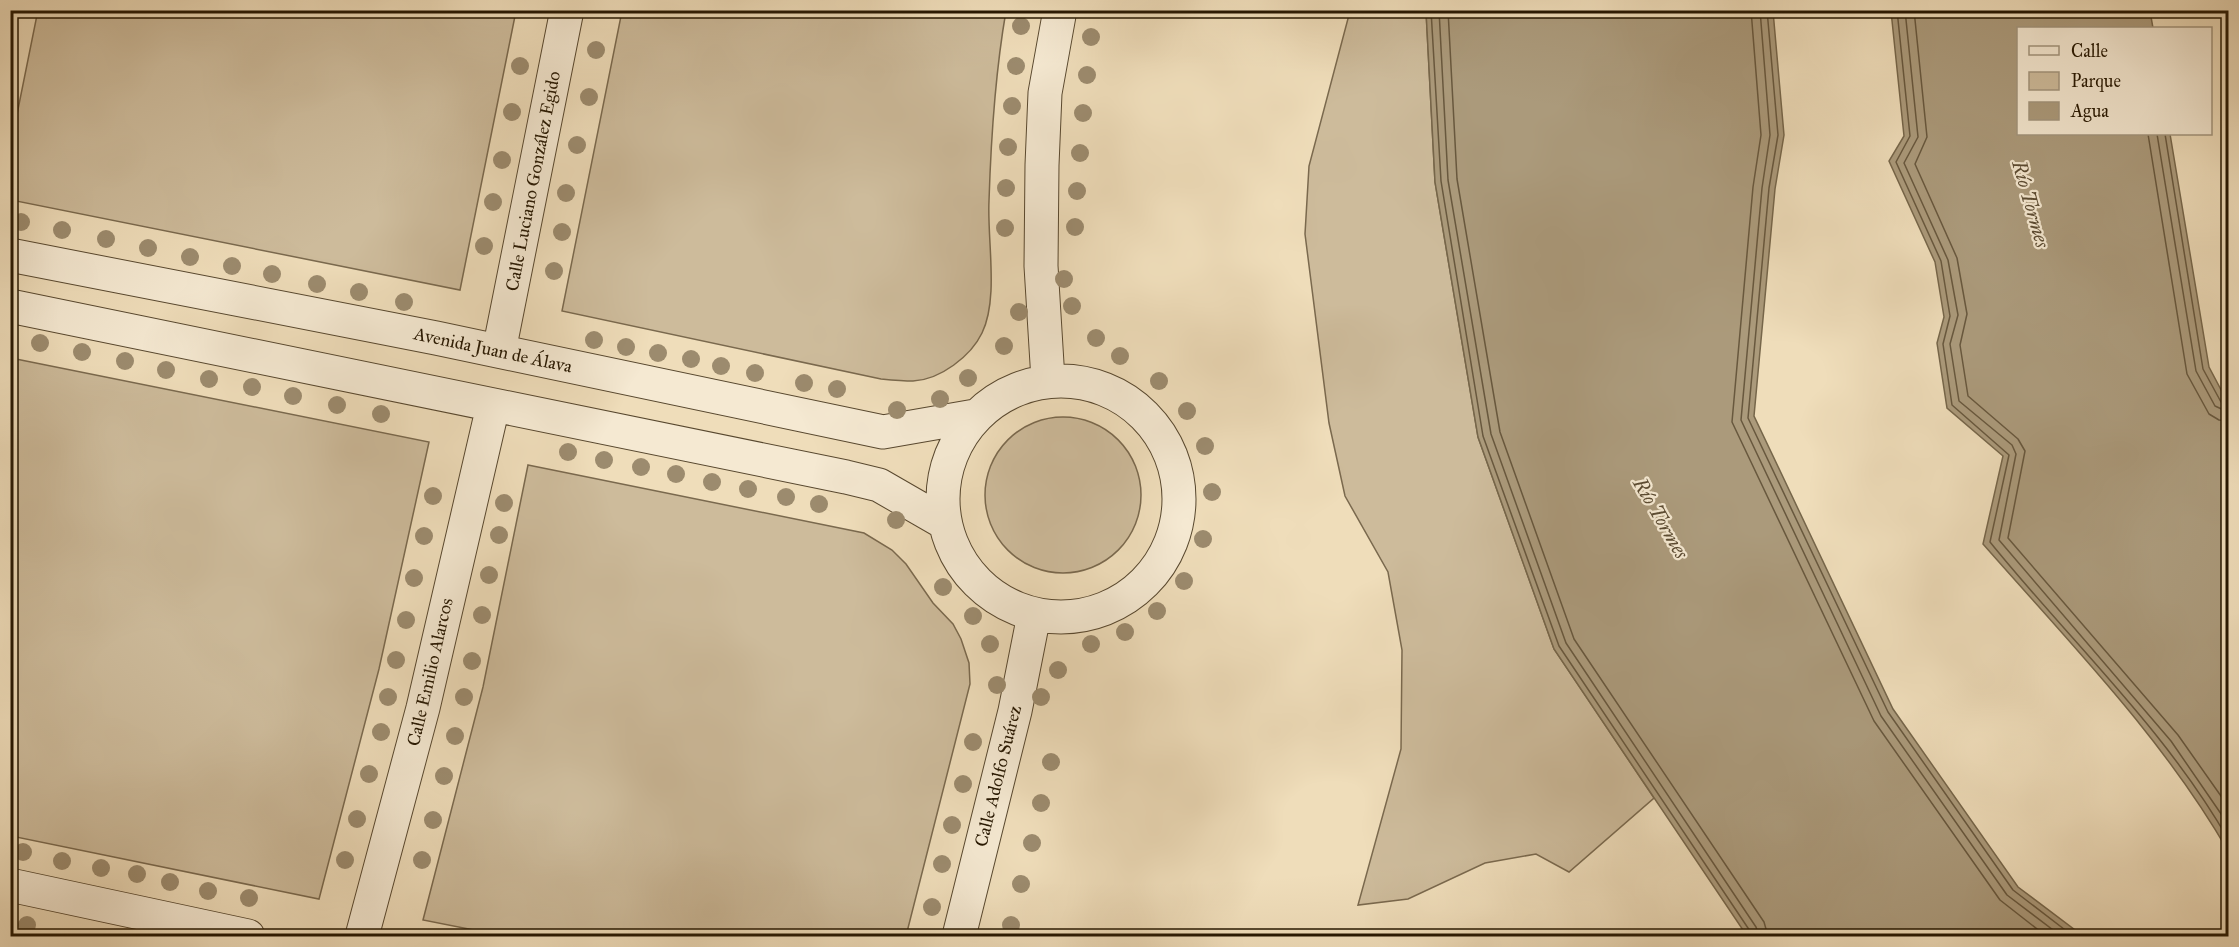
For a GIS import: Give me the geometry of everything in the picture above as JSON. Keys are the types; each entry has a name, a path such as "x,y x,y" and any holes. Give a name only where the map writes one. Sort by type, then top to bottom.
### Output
{"street":[{"name":"Calle Luciano González Egido","path":"499,351 567,10"},
{"path":"1048,380 1041,266 1042,165 1045,93 1060,10"},
{"name":"Avenida Juan de Álava","path":"10,255 499,351 883,432 975,416"},
{"path":"10,306 857,480 879,486 945,523"},
{"path":"1048,380 1094,384 1134,404 1164,439 1179,482 1176,528 1157,569 1123,600 1080,616 1034,615 1003,602 976,582 956,555 945,523 946,466 975,416 1009,392 1048,380"},
{"name":"Calle Emilio Alarcos","path":"362,936 423,708 493,406"},
{"name":"Calle Adolfo Suárez","path":"959,936 1015,711 1034,615"},
{"path":"10,885 248,936"}],"green space":[{"path":"38,10 516,11 460,290 11,200 11,144"},
{"path":"622,11 1006,11 996,82 991,153 990,303 982,333 970,350 954,365 923,380 881,379 562,311"},
{"path":"1350,11 1426,11 1435,182 1478,437 1554,649 1654,798 1569,872 1536,854 1485,863 1408,899 1358,905 1401,749 1402,650 1388,572 1345,496 1329,423 1305,234 1309,166"},
{"path":"11,358 429,442 379,669 319,899 11,836"},
{"path":"1063,417 1093,423 1118,440 1135,465 1141,495 1135,525 1118,550 1093,567 1063,573 1033,567 1008,550 991,525 985,495 991,465 1008,440 1033,423"},
{"path":"528,465 864,533 892,550 906,564 933,603 953,624 961,639 969,663 970,684 906,936 504,936 423,920 483,687"}],"water":[{"name":"Río Tormes","path":"1426,11 1773,11 1784,135 1775,189 1754,416 1893,709 2018,887 2083,936 1747,936 1554,649 1478,437 1435,182"},
{"name":"Río Tormes","path":"1891,11 2150,11 2153,27 2017,27 2017,135 2170,135 2209,367 2228,403 2228,851 2202,809 2145,730 1983,544 2003,456 1947,408 1937,343 1944,317 1935,262 1889,161 1904,136"}]}
